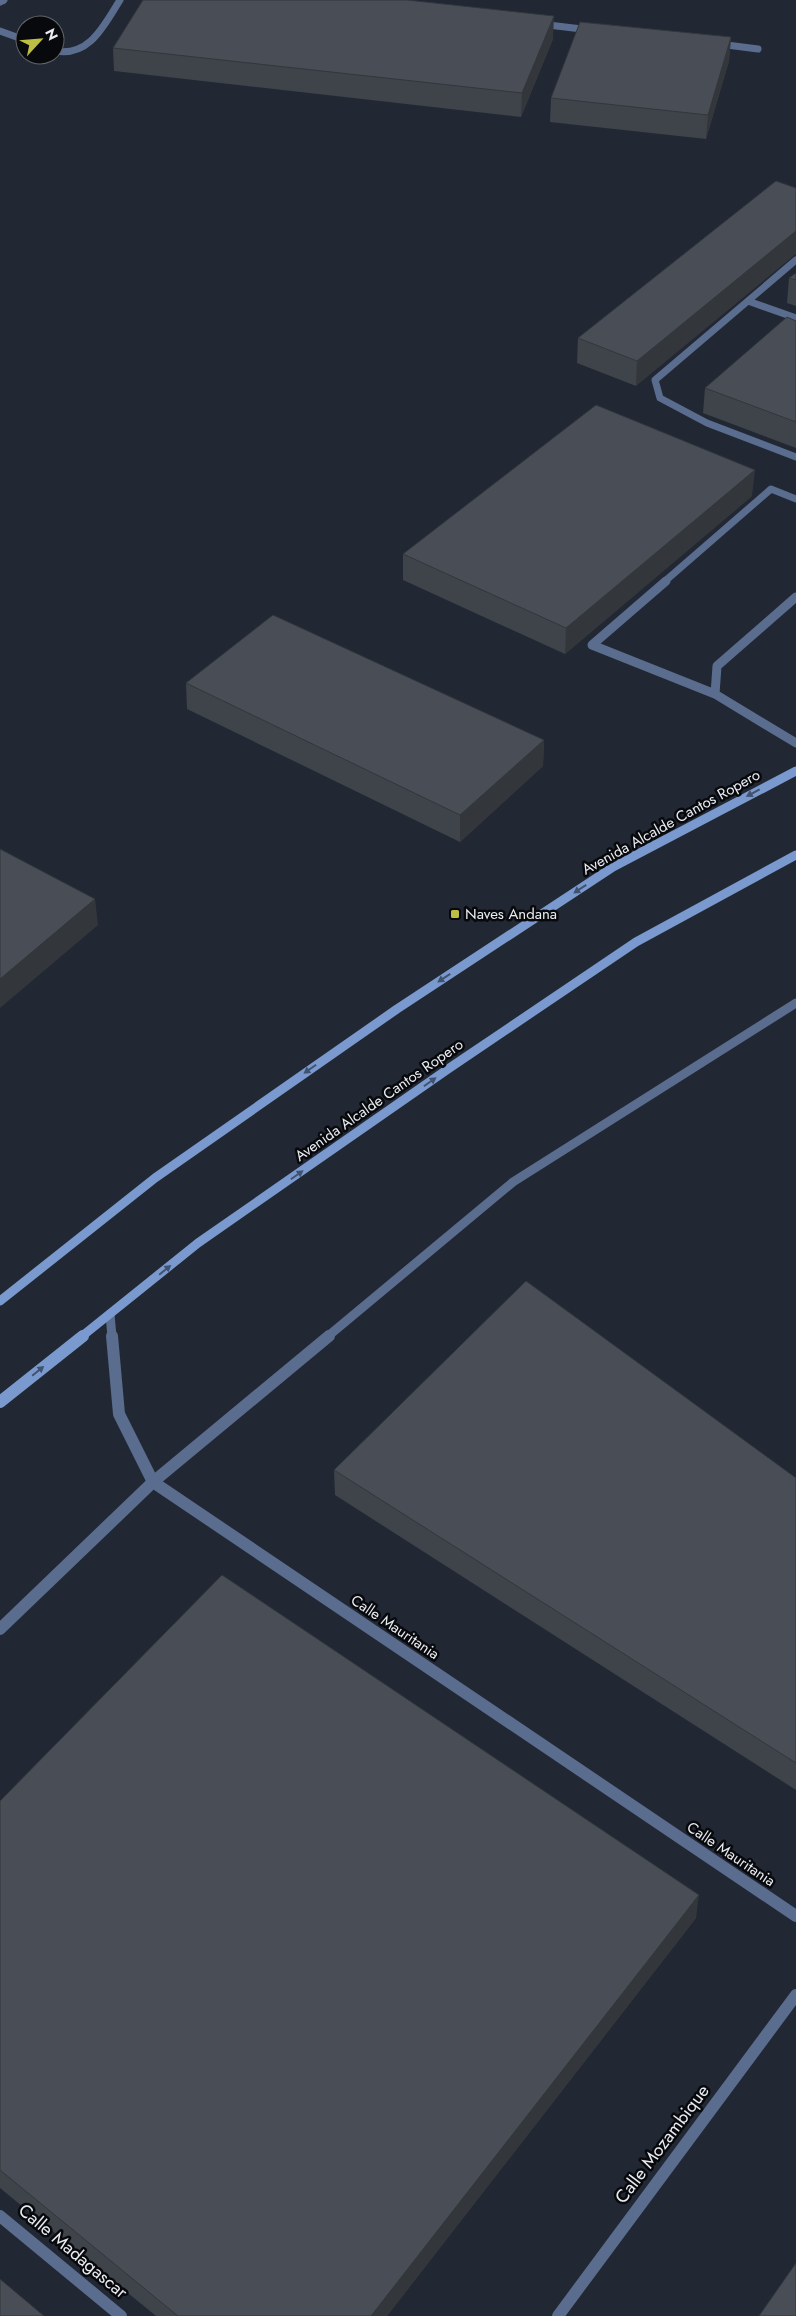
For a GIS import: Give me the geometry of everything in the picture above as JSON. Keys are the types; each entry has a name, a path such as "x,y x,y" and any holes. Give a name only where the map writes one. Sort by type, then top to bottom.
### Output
{"main road":[{"name":"Avenida Alcalde Cantos Ropero","path":"0,1301 155,1178 405,1003 613,867 796,771"},
{"name":"Avenida Alcalde Cantos Ropero","path":"0,1402 198,1243 628,948 796,855"}],"street":[{"path":"0,2 4,0"},
{"path":"65,52 83,48 96,37 120,0"},
{"path":"532,23 601,31"},
{"path":"0,31 15,36"},
{"path":"709,43 758,49"},
{"path":"796,260 655,380 660,398 707,423 796,457"},
{"path":"748,301 796,318"},
{"path":"796,499 771,489 592,645 715,694 796,744"},
{"path":"715,694 717,666 796,597"},
{"path":"0,1629 154,1482 513,1182 796,1003"},
{"path":"110,1314 118,1414 154,1482"},
{"name":"Calle Mauritania","path":"154,1482 796,1916"},
{"name":"Calle Mozambique","path":"558,2316 796,1995"},
{"name":"Calle Madagascar","path":"0,2216 121,2316"}],"shaded area":[{"path":"0,0 796,0 796,2316 0,2316"}],"building":[{"path":"143,0 407,0 554,16 522,93 113,48"},
{"path":"580,22 731,37 708,115 551,98"},
{"path":"776,181 796,188 796,231 637,361 578,338"},
{"path":"796,273 796,280 789,278"},
{"path":"787,317 796,321 796,422 705,388"},
{"path":"596,405 755,470 566,628 403,554"},
{"path":"273,615 544,740 460,815 186,683"},
{"path":"0,849 95,899 0,979"},
{"path":"526,1281 796,1478 796,1763 334,1470"},
{"path":"222,1575 699,1895 371,2316 178,2316 0,2170 0,1801"},
{"path":"796,2263 796,2316 759,2316"},
{"path":"0,2279 44,2316 0,2316"}],"place":[{"name":"Naves Andana","path":"455,914"}]}
